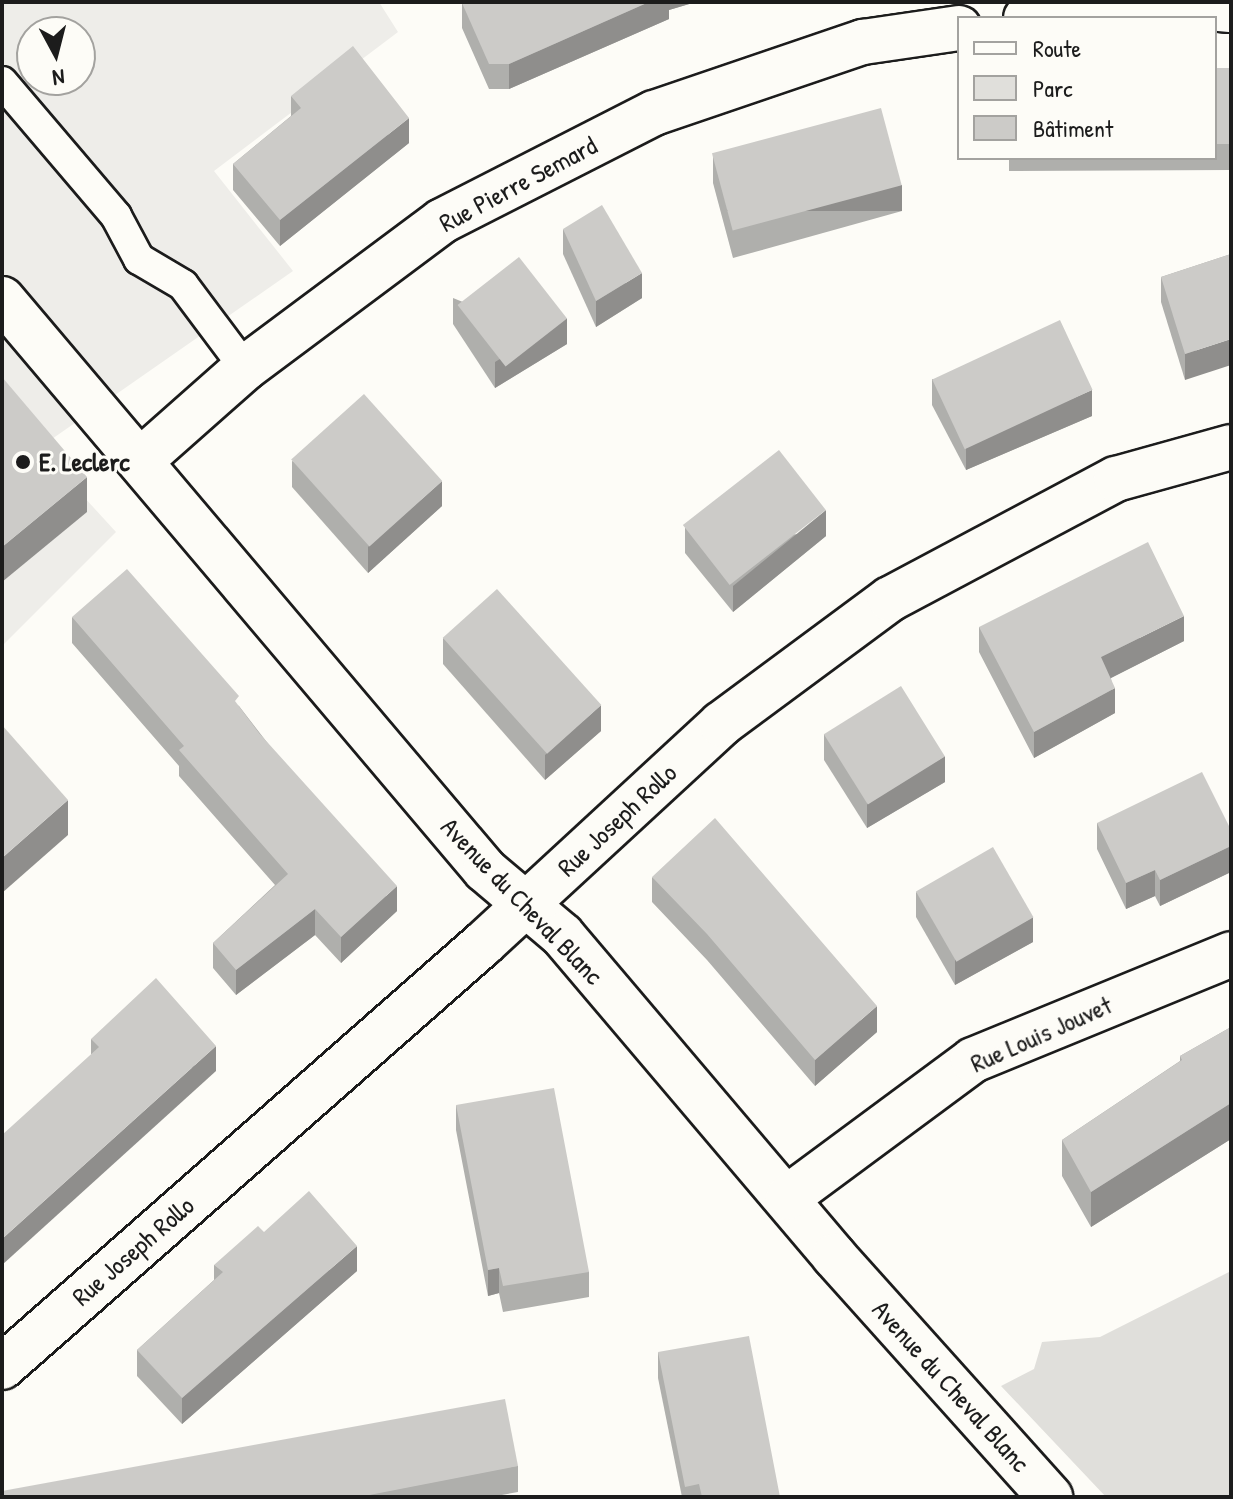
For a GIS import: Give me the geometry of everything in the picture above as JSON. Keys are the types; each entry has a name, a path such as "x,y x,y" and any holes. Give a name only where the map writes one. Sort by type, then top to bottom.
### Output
{"street":[{"path":"1040,16 1134,2"},
{"path":"1143,2 1231,10"},
{"name":"Rue Pierre Semard","path":"140,461 245,368 442,221 654,113 863,42 957,28"},
{"name":"Avenue du Cheval Blanc","path":"2,299 485,870 528,903 562,935 788,1197 834,1256 1050,1497"},
{"name":"Rue Joseph Rollo","path":"2,1367 528,903 721,724 890,599 1116,479 1231,447"},
{"name":"Rue Louis Jouvet","path":"788,1197 973,1060 1231,954"}],"lane":[{"path":"2,82 116,216 139,259 183,285 245,368"}],"shaded area":[{"path":"2,2 379,2 398,32 214,171 293,271 39,448 116,532 2,646"}],"green space":[{"path":"1231,1271 1231,1497 1106,1497 1001,1386 1034,1369 1042,1342 1100,1337"}],"building":[{"path":"463,2 649,2 509,64 489,64"},
{"path":"353,46 409,118 280,220 233,164 301,108 291,96"},
{"path":"1217,68 1231,68 1231,144 1217,144"},
{"path":"881,108 902,185 733,231 712,153"},
{"path":"602,205 642,273 596,301 563,229"},
{"path":"1231,254 1231,339 1185,354 1161,277"},
{"path":"519,257 567,318 506,366 458,305"},
{"path":"1060,320 1093,390 965,449 932,380"},
{"name":"E. Leclerc","path":"2,377 87,477 2,547"},
{"path":"364,394 442,481 369,547 291,460"},
{"path":"779,450 826,510 730,585 683,525"},
{"path":"1148,542 1184,616 1101,657 1115,688 1034,732 979,627"},
{"path":"127,569 239,696 235,701 259,733 397,886 341,937 315,909 236,970 213,943 288,874 179,750 184,746 72,617"},
{"path":"497,589 601,705 547,754 443,638"},
{"path":"901,686 945,756 868,805 824,734"},
{"path":"2,725 68,800 2,858"},
{"path":"1202,772 1231,830 1231,846 1160,880 1155,870 1126,883 1097,823"},
{"path":"715,818 877,1006 815,1060 707,934 652,877"},
{"path":"993,847 1034,917 956,962 916,891"},
{"path":"156,978 216,1046 2,1239 2,1135 99,1047 91,1039"},
{"path":"1231,1027 1231,1103 1091,1192 1062,1140 1182,1060 1180,1056"},
{"path":"554,1088 589,1272 503,1286 499,1268 488,1270 456,1105"},
{"path":"309,1191 357,1246 182,1398 137,1350 223,1272 214,1265 258,1226 264,1232"},
{"path":"749,1336 780,1497 702,1497 699,1484 685,1487 658,1352"},
{"path":"505,1399 518,1466 359,1497 2,1497 2,1491"}],"place":[{"name":"E. Leclerc","path":"23,462"}]}
